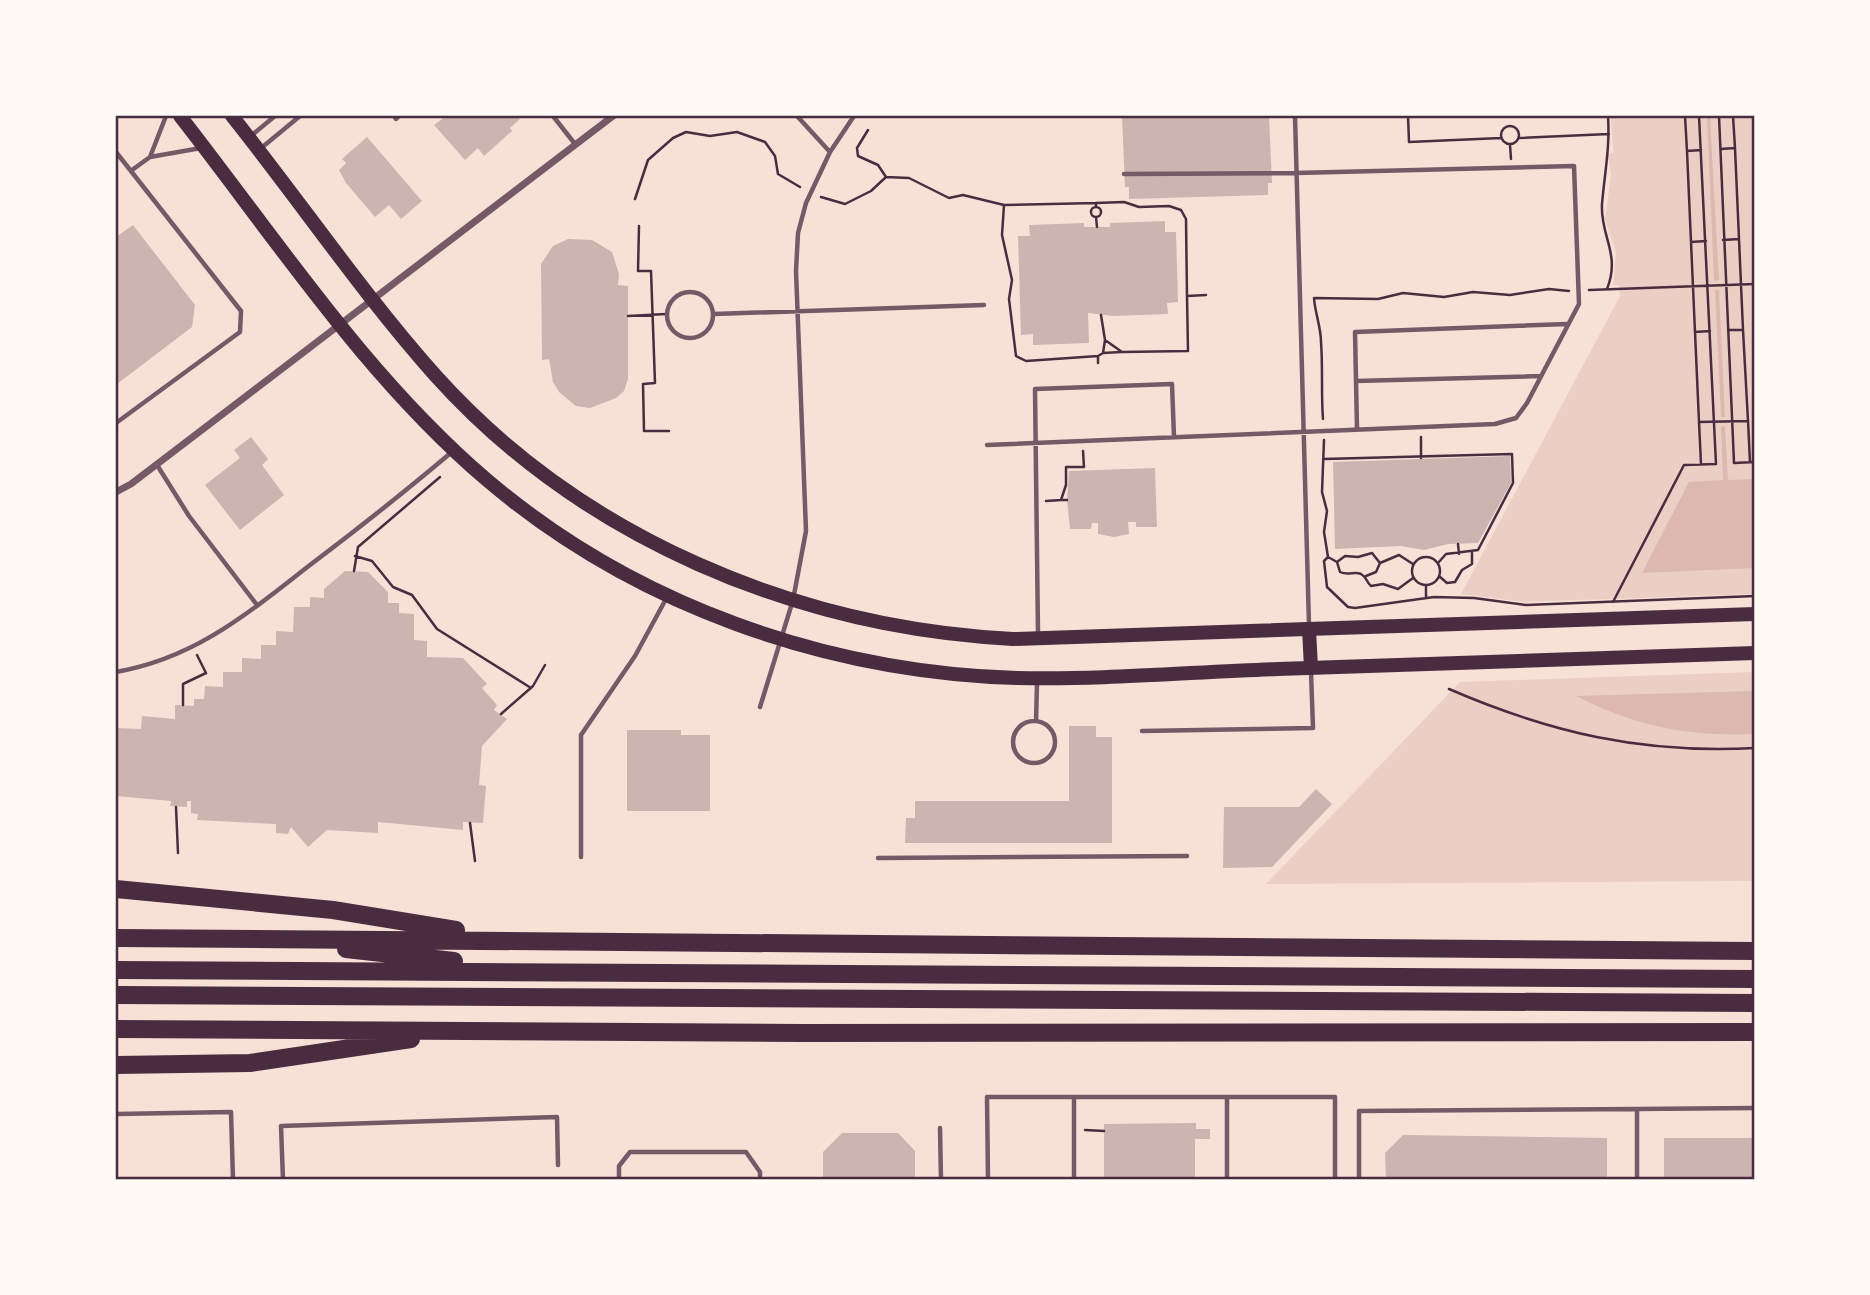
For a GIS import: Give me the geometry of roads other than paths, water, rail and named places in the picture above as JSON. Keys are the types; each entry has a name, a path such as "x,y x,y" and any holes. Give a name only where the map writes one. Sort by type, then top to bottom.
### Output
{"highway":[{"path":"116,889 333,910 508,939"},
{"path":"116,938 508,939 1755,951"},
{"path":"267,939 537,971"},
{"path":"116,970 1755,979"},
{"path":"116,995 1755,1003"},
{"path":"116,1029 1755,1032"},
{"path":"116,1065 250,1063 472,1031"}],"main road":[{"path":"180,116 394,390 489,482 571,541 668,596 780,640 877,664 941,673 1037,678 1755,653"},
{"path":"232,116 250,136 373,300 436,376 541,471 640,536 710,570 793,600 910,629 963,636 1038,638 1755,614"},
{"path":"1309,629 1311,668"}],"street":[{"path":"116,492 131,484 613,116"}],"lane":[{"path":"150,157 166,116"},
{"path":"250,136 275,116"},
{"path":"260,150 300,116"},
{"path":"394,116 396,119 399,116"},
{"path":"553,116 576,145"},
{"path":"797,116 830,152"},
{"path":"760,706 793,600 806,531 798,312 798,233 806,203 830,152 854,116"},
{"path":"1294,116 1309,629"},
{"path":"132,170 150,157 205,148"},
{"path":"116,152 241,311 240,332 116,423"},
{"path":"987,445 1495,424 1516,418 1579,304 1574,166 1124,174"},
{"path":"686,291 702,294 708,299 714,314 704,334 690,338 671,328 666,314 672,299 686,291"},
{"path":"714,314 984,305"},
{"path":"1357,429 1355,332 1568,324"},
{"path":"1356,381 1540,376"},
{"path":"1038,638 1035,389 1172,384 1174,437"},
{"path":"116,672 136,668 193,648 229,627 397,498 454,450"},
{"path":"156,465 189,516 257,606"},
{"path":"581,857 581,735 635,656 668,596"},
{"path":"1142,731 1313,728 1311,668"},
{"path":"1036,721 1037,678"},
{"path":"1036,721 1048,726 1056,745 1045,761 1032,764 1015,753 1013,740 1018,728 1036,721"},
{"path":"878,858 1187,856"},
{"path":"988,1180 987,1097 1335,1097 1335,1180"},
{"path":"1074,1097 1074,1180"},
{"path":"1227,1097 1227,1180"},
{"path":"1359,1180 1359,1111 1755,1108"},
{"path":"1637,1109 1637,1180"},
{"path":"116,1114 231,1112 233,1180"},
{"path":"283,1180 281,1126 557,1117 558,1165"},
{"path":"940,1128 941,1180"},
{"path":"619,1180 619,1166 631,1152 746,1152 760,1172 760,1180"}]}
